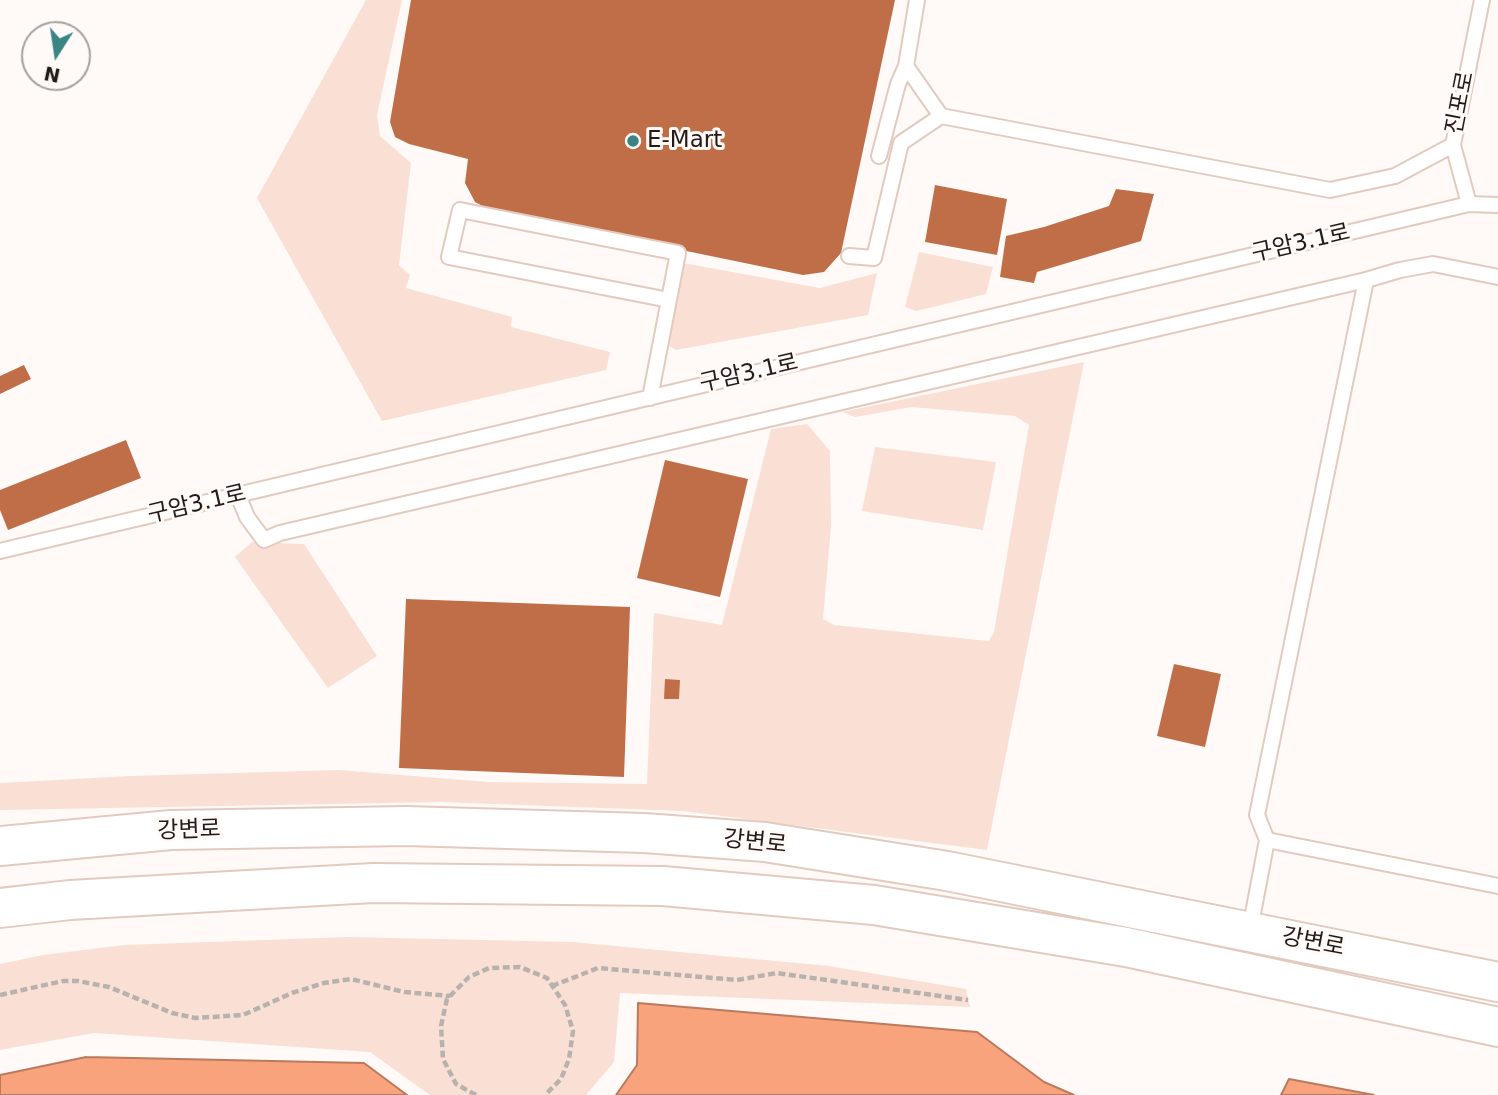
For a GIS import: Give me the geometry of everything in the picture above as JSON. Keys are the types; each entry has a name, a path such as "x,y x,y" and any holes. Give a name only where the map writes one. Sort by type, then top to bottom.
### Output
{"street":[{"name":"강변로","path":"0,846 171,830 406,826 644,833 765,842 947,870 1498,982"},
{"name":"강변로","path":"0,908 70,900 373,883 677,888 874,905 1100,943 1498,1027"}],"lane":[{"path":"879,156 898,84 906,66 917,0"},
{"name":"진포로","path":"1469,204 1453,145 1482,0"},
{"path":"906,66 941,116 1329,190 1395,176 1453,145"},
{"path":"849,257 874,258 901,143 941,116"},
{"name":"구암3.1로","path":"0,551 1469,204 1498,205"},
{"path":"650,398 678,253 460,210 449,257 668,300"},
{"path":"238,495 247,517 264,540 280,533 1400,270 1433,264 1498,277"},
{"path":"1249,931 1267,840 1257,815 1366,280"},
{"path":"1267,840 1498,887"}],"path":[{"path":"476,1095 456,1084 443,1059 441,1026 447,999 469,976 489,968 520,967 547,978 565,1004 573,1031 569,1059 562,1079 545,1095"},
{"path":"552,986 598,968 737,980 777,973 968,1000"},
{"path":"0,995 63,981 78,981 109,987 172,1013 195,1018 243,1015 324,982 351,979 404,992 450,996"}],"shaded area":[{"path":"366,0 402,0 377,115 380,136 411,163 399,265 410,275 406,288 512,317 511,327 610,352 606,370 382,421 257,198"},
{"path":"919,252 993,267 986,294 916,311 905,307"},
{"path":"683,263 820,288 877,273 868,315 676,350 666,344"},
{"path":"1084,362 987,850 683,811 440,802 0,810 0,783 131,776 339,770 488,782 647,784 654,613 722,625 771,429 807,424 830,451 831,526 823,619 834,625 989,641 994,632 1029,425 1015,416 912,407 855,417 842,412"},
{"path":"875,447 996,462 983,530 862,511"},
{"path":"252,542 304,544 377,656 328,688 235,557"},
{"path":"348,937 573,942 829,966 966,989 970,1007 620,993 614,1062 586,1095 430,1095 370,1052 94,1033 0,1050 0,964 43,955 124,945"},
{"path":"638,1003 977,1032 1044,1082 1074,1095 616,1095 637,1065"},
{"path":"86,1057 364,1063 407,1095 0,1095 0,1075"},
{"path":"1289,1079 1374,1095 1281,1095"}],"building":[{"name":"E-Mart","path":"411,0 895,0 841,253 824,272 803,275 492,211 475,202 465,183 468,159 409,144 395,137 390,122"},
{"path":"935,185 1007,199 997,255 925,242"},
{"path":"1116,189 1154,194 1141,241 1037,272 1034,283 1000,277 1006,236 1109,206"},
{"path":"24,365 31,379 0,394 0,376"},
{"path":"126,440 141,478 8,530 0,510 0,490"},
{"path":"665,460 748,479 720,597 637,578"},
{"path":"406,599 630,607 624,777 399,768"},
{"path":"1174,664 1221,674 1205,747 1157,736"},
{"path":"665,679 680,680 679,699 664,699"}],"place":[{"name":"E-Mart","path":"633,141"}]}
